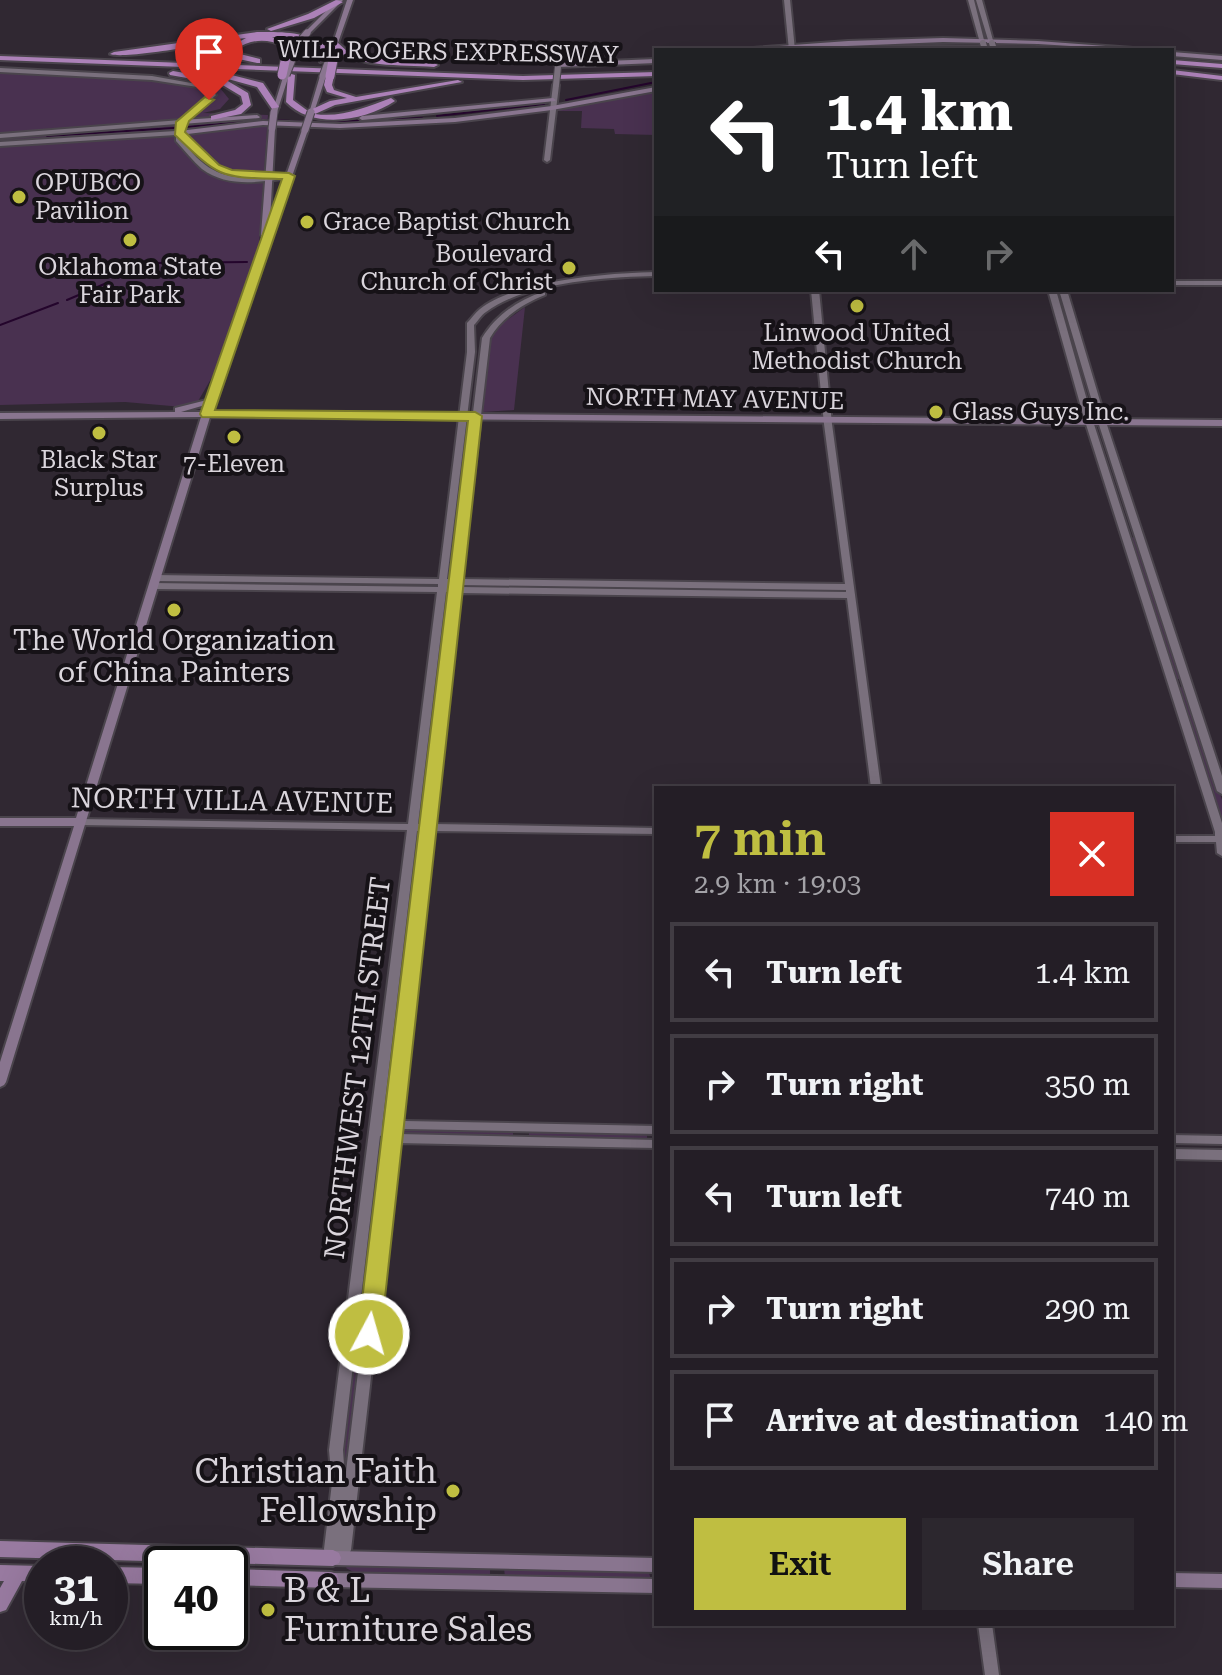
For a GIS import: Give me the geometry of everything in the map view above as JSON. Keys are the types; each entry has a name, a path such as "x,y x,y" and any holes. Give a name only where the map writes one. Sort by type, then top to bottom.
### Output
{"highway":[{"path":"204,43 279,27 339,1"},
{"path":"81,56 148,52 261,34 292,34 320,43 330,55 498,71"},
{"path":"266,63 237,56 232,48 248,40 275,40 287,45 290,57 286,75 293,106 305,113 326,117 362,112 433,86"},
{"path":"330,55 326,74 330,90 345,97 371,95 385,88 385,82 381,79 348,71"},
{"name":"WILL ROGERS EXPRESSWAY","path":"0,56 81,56 498,71 654,71"},
{"name":"WILL ROGERS EXPRESSWAY","path":"0,56 523,78 610,77 654,71"},
{"path":"16,59 243,78 264,88 275,109"},
{"path":"1174,69 1222,68"},
{"path":"145,69 214,79 237,88 245,95 247,105 242,110 214,118"},
{"path":"1174,69 1222,78"},
{"path":"313,110 333,103 470,81 610,77"}],"main road":[{"path":"330,55 350,0"},
{"path":"290,57 304,36 339,1"},
{"path":"792,48 983,45 1077,48"},
{"path":"1174,54 1222,58"},
{"path":"558,66 654,61"},
{"path":"0,1082 211,401 265,239 326,74"},
{"path":"265,239 272,128 286,75"},
{"path":"182,122 214,118 340,126 427,122 654,89"},
{"path":"181,137 199,131 285,121"},
{"path":"178,410 211,401"},
{"name":"NORTH MAY AVENUE","path":"0,409 178,410 207,414"},
{"name":"NORTH MAY AVENUE","path":"0,416 125,410 207,414 1222,423"},
{"name":"NORTH VILLA AVENUE","path":"0,822 80,822"},
{"path":"2,1549 654,1565"},
{"path":"0,1604 6,1576"},
{"path":"248,1578 654,1586"},
{"path":"1174,1580 1222,1581"}],"street":[{"path":"787,0 792,48"},
{"path":"971,0 983,45"},
{"path":"979,0 992,45"},
{"path":"547,160 558,66"},
{"path":"0,70 152,78 191,83 212,90 211,98 182,122 34,137 0,144"},
{"path":"190,114 200,120"},
{"path":"181,137 182,122"},
{"path":"0,136 158,134 181,137 214,174 233,178 289,176"},
{"path":"531,295 579,285 654,277"},
{"path":"1174,281 1222,281"},
{"path":"815,292 827,420 876,786"},
{"path":"1053,292 1090,422 1221,839 1222,853"},
{"path":"1064,292 1102,422 1222,791"},
{"name":"NORTHWEST 12TH STREET","path":"449,586 413,827 336,1450 339,1483 331,1549 333,1558 344,1550 427,827 449,586 469,416 471,322 492,304 531,295"},
{"name":"NORTHWEST 12TH STREET","path":"469,416 486,338 495,326 531,295"},
{"path":"154,582 850,591"},
{"name":"NORTH VILLA AVENUE","path":"80,822 654,831"},
{"path":"1174,839 1221,839"},
{"path":"392,1132 405,1125 654,1130"},
{"path":"375,1133 654,1144"},
{"path":"1174,1139 1222,1140"},
{"path":"1174,1154 1222,1155"},
{"path":"985,1626 992,1675"}],"shaded area":[{"name":"Oklahoma State Fair Park","path":"0,68 202,82 220,88 229,99 220,109 203,113 268,115 259,245 215,372 197,403 183,407 125,402 0,405"},
{"path":"654,90 654,135 615,134 614,129 581,128 582,111 555,111"},
{"path":"525,307 514,410 482,412 489,337 497,327"},
{"path":"1136,537 1182,679 1175,679 1129,538"},
{"path":"449,592 438,700 435,701 446,594"},
{"path":"1179,688 1186,690 1222,800 1222,828"},
{"path":"436,707 425,819 422,821 418,819 431,708"},
{"path":"420,833 410,940 407,942 403,940 416,835"},
{"path":"403,967 407,970 389,1120 385,1123 400,970"},
{"path":"404,1129 513,1131 513,1139 400,1137 396,1133"},
{"path":"529,1131 647,1134 647,1141 529,1139"},
{"path":"383,1142 386,1145 364,1326 360,1328 379,1144"},
{"path":"358,1339 362,1341 339,1540 342,1449"},
{"path":"348,1565 490,1567 490,1577 359,1575 346,1568"},
{"path":"504,1567 648,1569 651,1580 505,1578"}],"waterway":[{"path":"566,100 654,82"},
{"path":"437,116 544,104"},
{"path":"311,123 422,118"},
{"path":"187,127 269,120"},
{"path":"276,120 305,122"},
{"path":"47,136 174,128"},
{"path":"118,278 154,263 247,262"},
{"path":"67,300 109,282"},
{"path":"0,325 58,303"}],"place":[{"name":"OPUBCO Pavilion","path":"19,197"},
{"name":"Grace Baptist Church","path":"307,222"},
{"name":"Oklahoma State Fair Park","path":"130,240"},
{"name":"Boulevard Church of Christ","path":"569,268"},
{"name":"Linwood United Methodist Church","path":"857,306"},
{"name":"Glass Guys Inc.","path":"936,412"},
{"name":"Black Star Surplus","path":"99,433"},
{"name":"7-Eleven","path":"234,437"},
{"name":"The World Organization of China Painters","path":"174,610"},
{"name":"Christian Faith Fellowship","path":"453,1491"},
{"name":"B & L Furniture Sales","path":"268,1610"}],"route":[{"path":"209,100 185,118 180,124 179,133 184,134 219,170 231,174 289,176 207,414 475,416 369,1334"}]}
